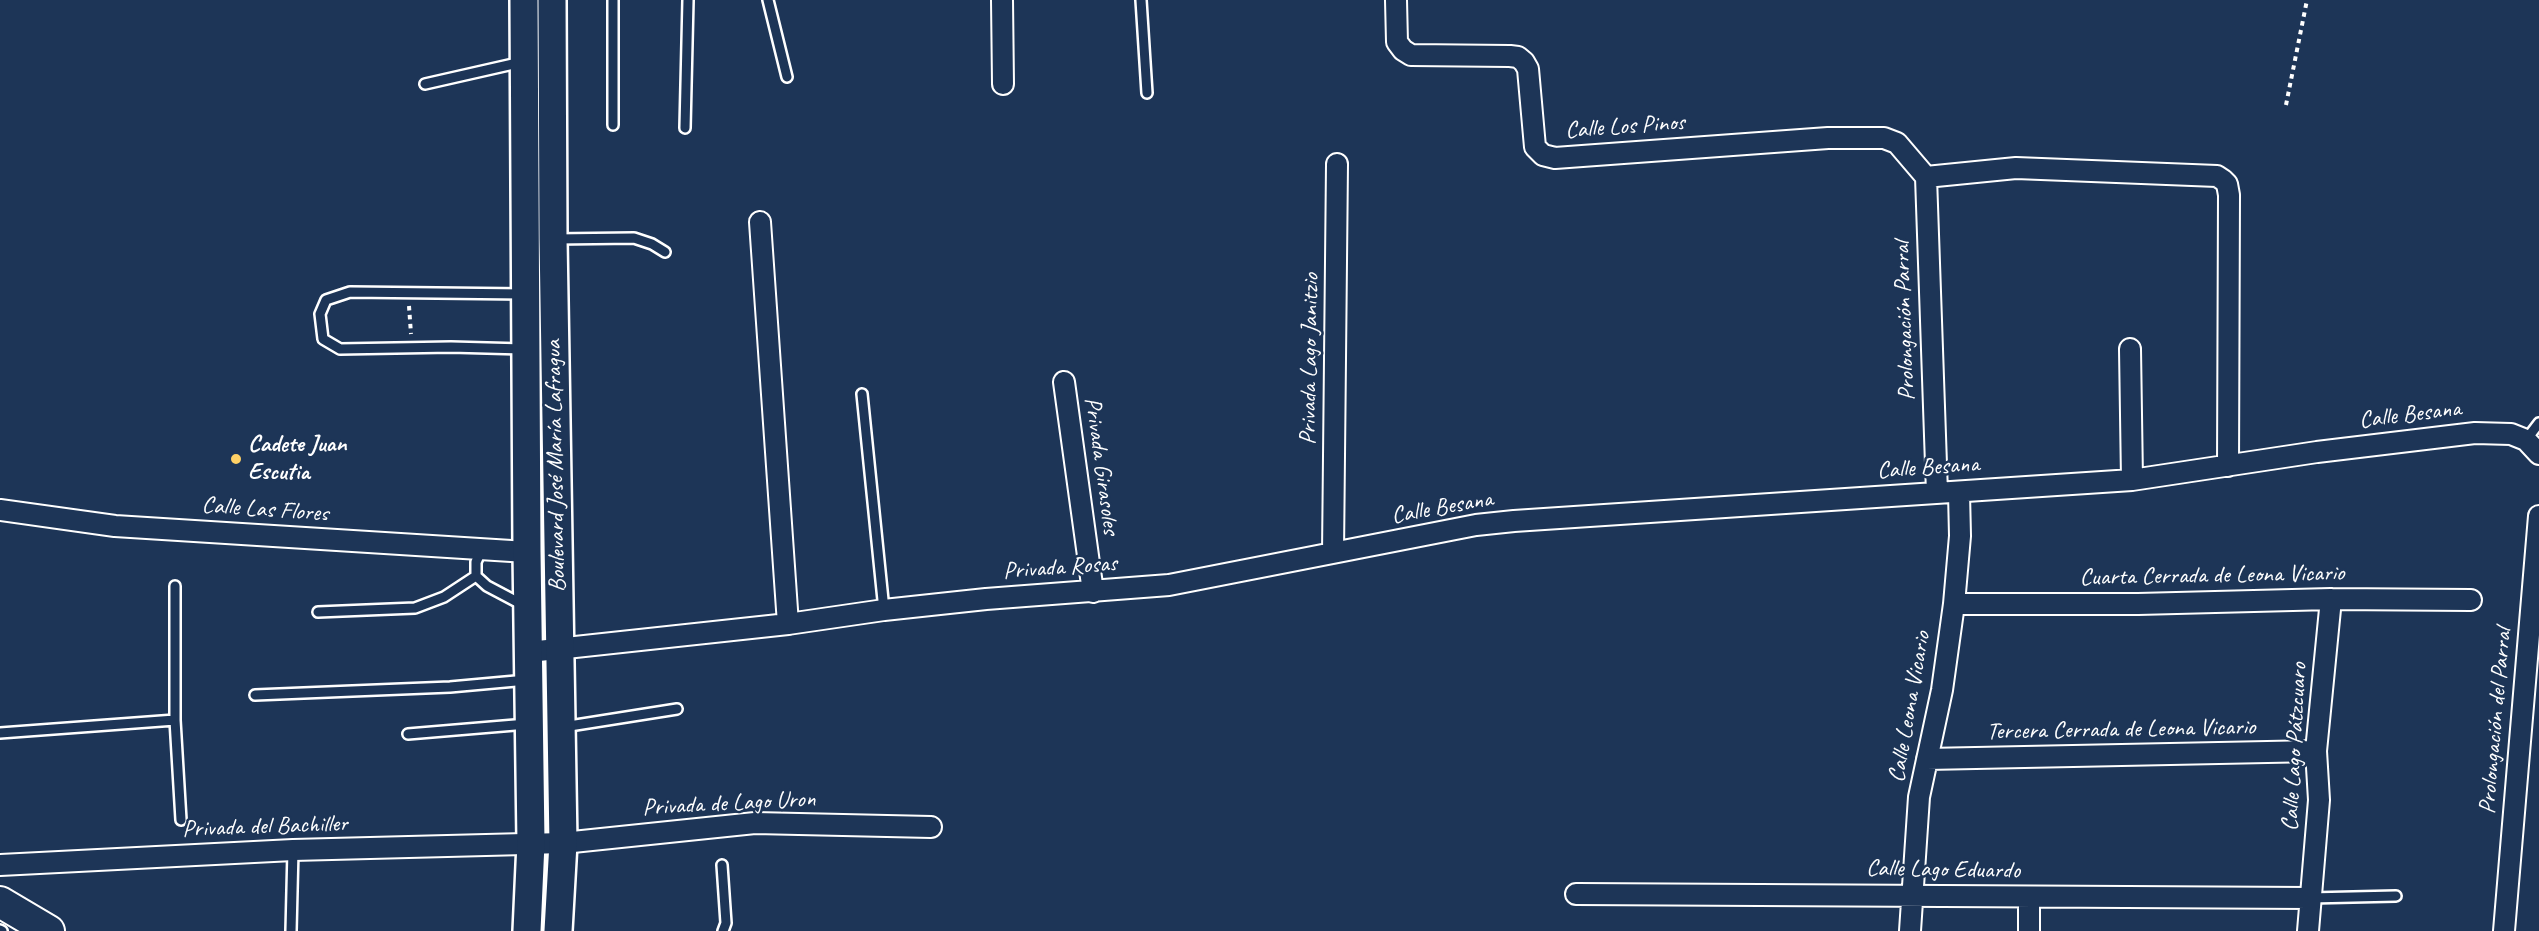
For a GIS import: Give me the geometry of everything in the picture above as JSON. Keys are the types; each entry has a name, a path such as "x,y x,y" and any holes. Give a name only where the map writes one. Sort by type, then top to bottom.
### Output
{"main road":[{"name":"Boulevard José María Lafragua","path":"524,0 531,843 527,931"},
{"name":"Boulevard José María Lafragua","path":"552,0 558,649 563,843 558,931"},
{"path":"0,902 49,931"}],"street":[{"path":"1002,0 1003,84"},
{"name":"Calle Los Pinos","path":"1396,0 1397,42 1403,51 1411,55 1510,56 1518,57 1524,62 1528,69 1535,147 1543,155 1555,158 1828,138 1884,138 1897,143 1926,177"},
{"name":"Privada Lago Janitzio","path":"1333,553 1337,164"},
{"path":"1926,177 2016,168 2217,176 2223,180 2227,184 2229,195 2228,466"},
{"name":"Prolongación Parral","path":"1926,177 1937,493"},
{"path":"759,222 788,624"},
{"path":"2130,349 2132,480"},
{"name":"Privada Girasoles","path":"1064,382 1093,592"},
{"name":"Calle Besana","path":"1333,553 1476,525 1514,521 2132,480 2475,433 2503,433 2532,447"},
{"name":"Calle Leona Vicario","path":"1910,931 1919,797 1935,730 1954,604 1960,536 1959,492"},
{"name":"Calle Las Flores","path":"0,510 115,526 527,552"},
{"name":"Prolongación del Parral","path":"2504,931 2539,516"},
{"name":"Privada Rosas","path":"529,652 788,624 884,610 986,599 1169,585 1333,553"},
{"name":"Cuarta Cerrada de Leona Vicario","path":"1954,604 2138,604 2331,599 2471,600"},
{"name":"Calle Lago Pátzcuaro","path":"2308,931 2319,800 2316,751 2331,599"},
{"name":"Tercera Cerrada de Leona Vicario","path":"1927,759 2316,751"},
{"name":"Privada de Lago Uron","path":"531,843 563,843 755,824 931,827"},
{"name":"Privada del Bachiller","path":"0,864 293,850 467,847 531,843"},
{"name":"Calle Lago Eduardo","path":"1576,894 2310,898"},
{"path":"2029,897 2029,931"}],"lane":[{"path":"613,0 613,125"},
{"path":"685,128 688,0"},
{"path":"768,0 787,77"},
{"path":"1141,0 1147,93"},
{"path":"425,84 524,62"},
{"path":"553,239 634,238 652,244 665,252"},
{"path":"526,294 350,292 327,300 320,314 323,339 340,349 411,347 526,350"},
{"path":"862,394 884,610"},
{"path":"2532,447 2539,423"},
{"path":"482,549 476,562 476,576 487,586 528,608"},
{"path":"318,612 415,608 444,597 476,576"},
{"path":"175,586 176,720 181,820"},
{"path":"255,695 450,687 530,680"},
{"path":"561,728 677,709"},
{"path":"0,733 176,720"},
{"path":"408,734 530,724"},
{"path":"291,931 293,850"},
{"path":"722,865 726,923 723,931"},
{"path":"2310,898 2396,896"}],"path":[{"path":"2286,105 2307,0"},
{"path":"409,293 411,347"}],"place":[{"name":"Cadete Juan Escutia","path":"236,459"}]}
